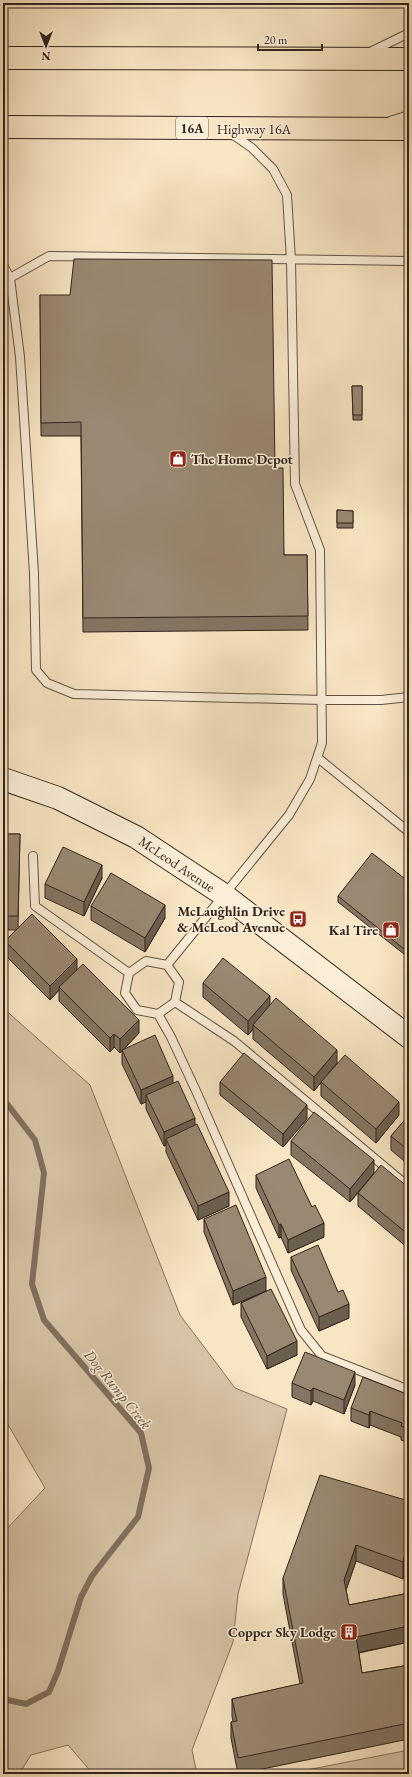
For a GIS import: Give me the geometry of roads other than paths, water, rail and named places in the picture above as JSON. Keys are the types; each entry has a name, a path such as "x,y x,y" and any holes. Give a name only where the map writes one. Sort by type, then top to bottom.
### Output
{"main road":[{"path":"3,58 409,59"},
{"name":"Highway 16A","path":"3,128 409,128"}],"street":[{"name":"McLeod Avenue","path":"3,779 58,798 136,837 224,896 409,1037"}],"lane":[{"path":"358,59 409,33"},
{"path":"362,129 409,115"},
{"path":"167,965 289,815 310,779 322,743 323,700 320,550 295,484 291,260 287,194 273,169 252,148 225,129"},
{"path":"10,278 49,256 409,261"},
{"path":"3,265 10,278 20,357 27,443 36,670 47,683 74,694 323,700 381,700 409,697"},
{"path":"318,758 409,832"},
{"path":"33,856 35,906 129,973"},
{"path":"146,961 167,965 179,982 175,1002 158,1014 137,1010 125,993 129,973 146,961"},
{"path":"175,1002 234,1041 409,1187"},
{"path":"158,1014 171,1037 197,1093 301,1330 322,1356 409,1390"}],"waterway":[{"name":"Dog Rump Creek","path":"3,1101 8,1105 35,1140 44,1173 32,1284 44,1320 141,1433 149,1468 138,1517 92,1576 81,1597 58,1671 49,1692 26,1704 3,1699"}],"place":[{"name":"The Home Depot","path":"178,459"},
{"name":"McLaughlin Drive & McLeod Avenue","path":"298,919"},
{"name":"Kal Tire","path":"391,930"},
{"name":"Copper Sky Lodge","path":"349,1632"}]}
